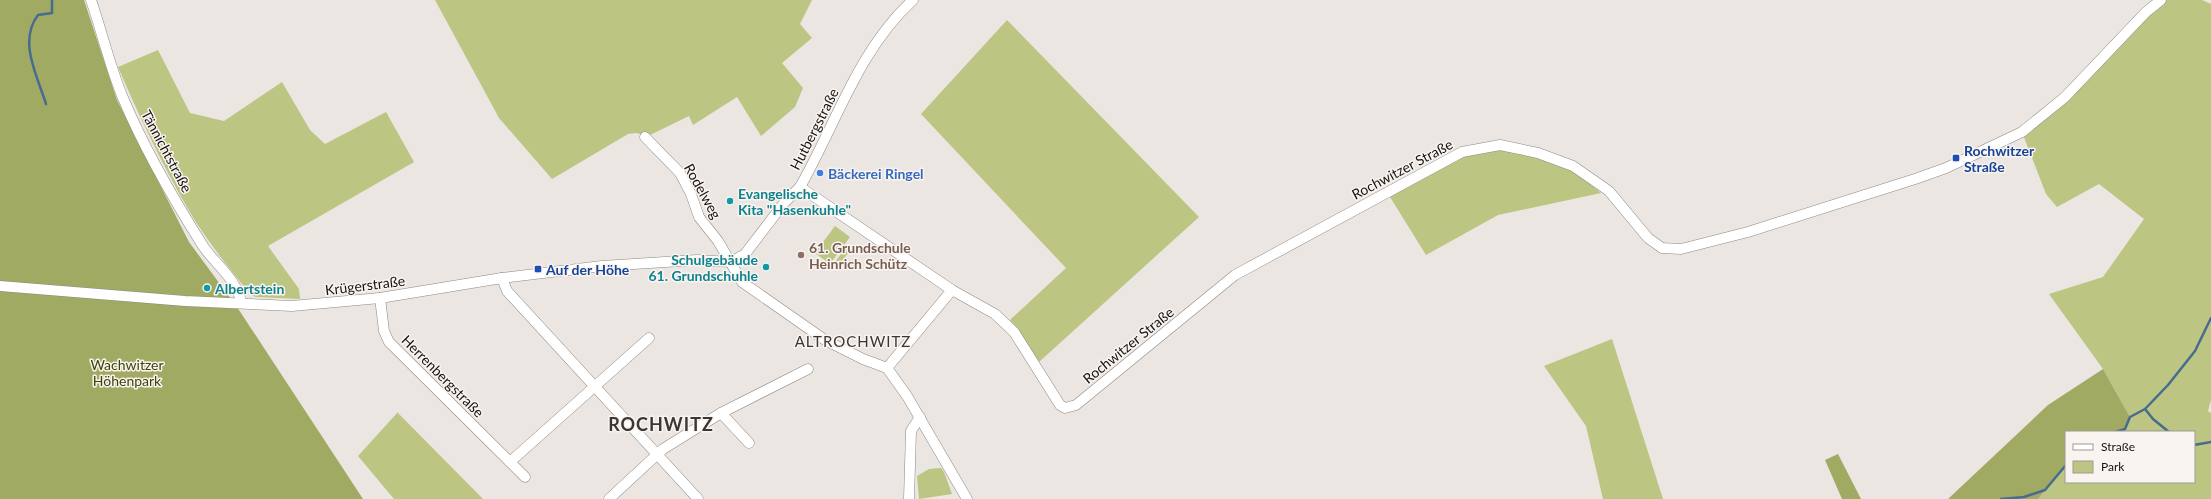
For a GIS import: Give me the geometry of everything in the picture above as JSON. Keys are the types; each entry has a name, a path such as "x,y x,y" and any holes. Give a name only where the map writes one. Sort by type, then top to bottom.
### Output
{"street":[{"name":"Tännichtstraße","path":"91,0 123,98 148,149 203,246 240,294 241,303"},
{"name":"Hutbergstraße","path":"731,262 745,254 784,203 800,187 866,57 898,14 913,0"},
{"name":"Rochwitzer Straße","path":"952,290 984,306 1006,323 1022,343 1060,405 1065,408 1076,405 1235,275 1462,152 1500,145 1538,153 1573,166 1609,191 1648,238 1662,248 1681,249 1748,232 1915,179 1946,168 2022,132 2065,97 2146,12 2161,0"},
{"name":"Rodelweg","path":"645,137 680,173 691,194 699,217 731,262"},
{"path":"800,187 952,290 887,368"},
{"name":"Krügerstraße","path":"0,286 185,301 298,305 380,298 502,278 602,266 697,260 731,262"},
{"path":"731,262 742,282 825,340 844,350 887,368 920,417 967,499"},
{"path":"502,278 507,291 595,385 698,499"},
{"name":"Herrenbergstraße","path":"380,298 384,331 389,342 525,476"},
{"path":"510,462 649,338"},
{"path":"609,499 658,454 721,413 808,369"},
{"path":"721,413 749,443"},
{"path":"909,499 911,431 920,417"}],"green space":[{"name":"Wachwitzer Höhenpark","path":"0,0 84,0 117,100 189,242 239,310 363,499 0,499"},
{"path":"435,0 812,0 800,24 812,38 782,63 803,88 795,107 761,136 737,97 693,125 689,116 648,136 636,133 628,134 552,179 499,118"},
{"path":"2161,0 2202,0 2211,4 2211,400 2208,411 2211,413 2211,499 2038,499 2065,466 2065,483 2195,483 2195,431 2118,431 2125,429 2130,417 2103,369 2049,294 2103,277 2144,219 2099,184 2057,207 2046,194 2022,132"},
{"path":"1007,20 1199,217 1039,362 1018,329 1010,320 1066,268 921,114"},
{"path":"158,50 190,113 224,121 282,82 310,130 325,144 386,112 414,162 268,246 299,289 300,299 256,297 251,295 210,243 188,209 151,140 118,67"},
{"path":"1500,149 1539,157 1573,170 1601,193 1498,215 1426,255 1390,197 1465,156"},
{"path":"835,226 850,237 830,264 815,253"},
{"path":"847,246 851,249 836,269 832,266"},
{"path":"1612,339 1663,499 1603,499 1586,426 1544,366"},
{"path":"2103,369 2130,417 2125,429 2118,431 2065,431 2065,466 2038,499 1948,499 2048,405"},
{"path":"398,412 483,499 394,499 358,456"},
{"path":"1838,454 1861,499 1842,499 1825,460"},
{"path":"941,468 944,472 952,494 919,499 917,476 929,469"}],"waterway":[{"path":"46,104 34,70 29,47 32,25 38,15 52,13 52,0"},
{"path":"2145,409 2168,385 2195,351 2211,318"},
{"path":"2118,431 2125,429 2130,417 2145,409 2153,419 2168,431"},
{"path":"2195,445 2211,442"},
{"path":"2001,499 2024,497 2045,490 2065,466"}],"place":[{"name":"Rochwitzer Straße","path":"1956,158"},
{"name":"Bäckerei Ringel","path":"820,173"},
{"name":"Evangelische Kita \"Hasenkuhle\"","path":"730,201"},
{"name":"61. Grundschule Heinrich Schütz","path":"801,255"},
{"name":"Schulgebäude 61. Grundschuhle","path":"766,267"},
{"name":"Auf der Höhe","path":"538,269"},
{"name":"Albertstein","path":"207,288"}],"district":[{"name":"ALTROCHWITZ","path":"853,341"},
{"name":"ROCHWITZ","path":"661,424"}]}
